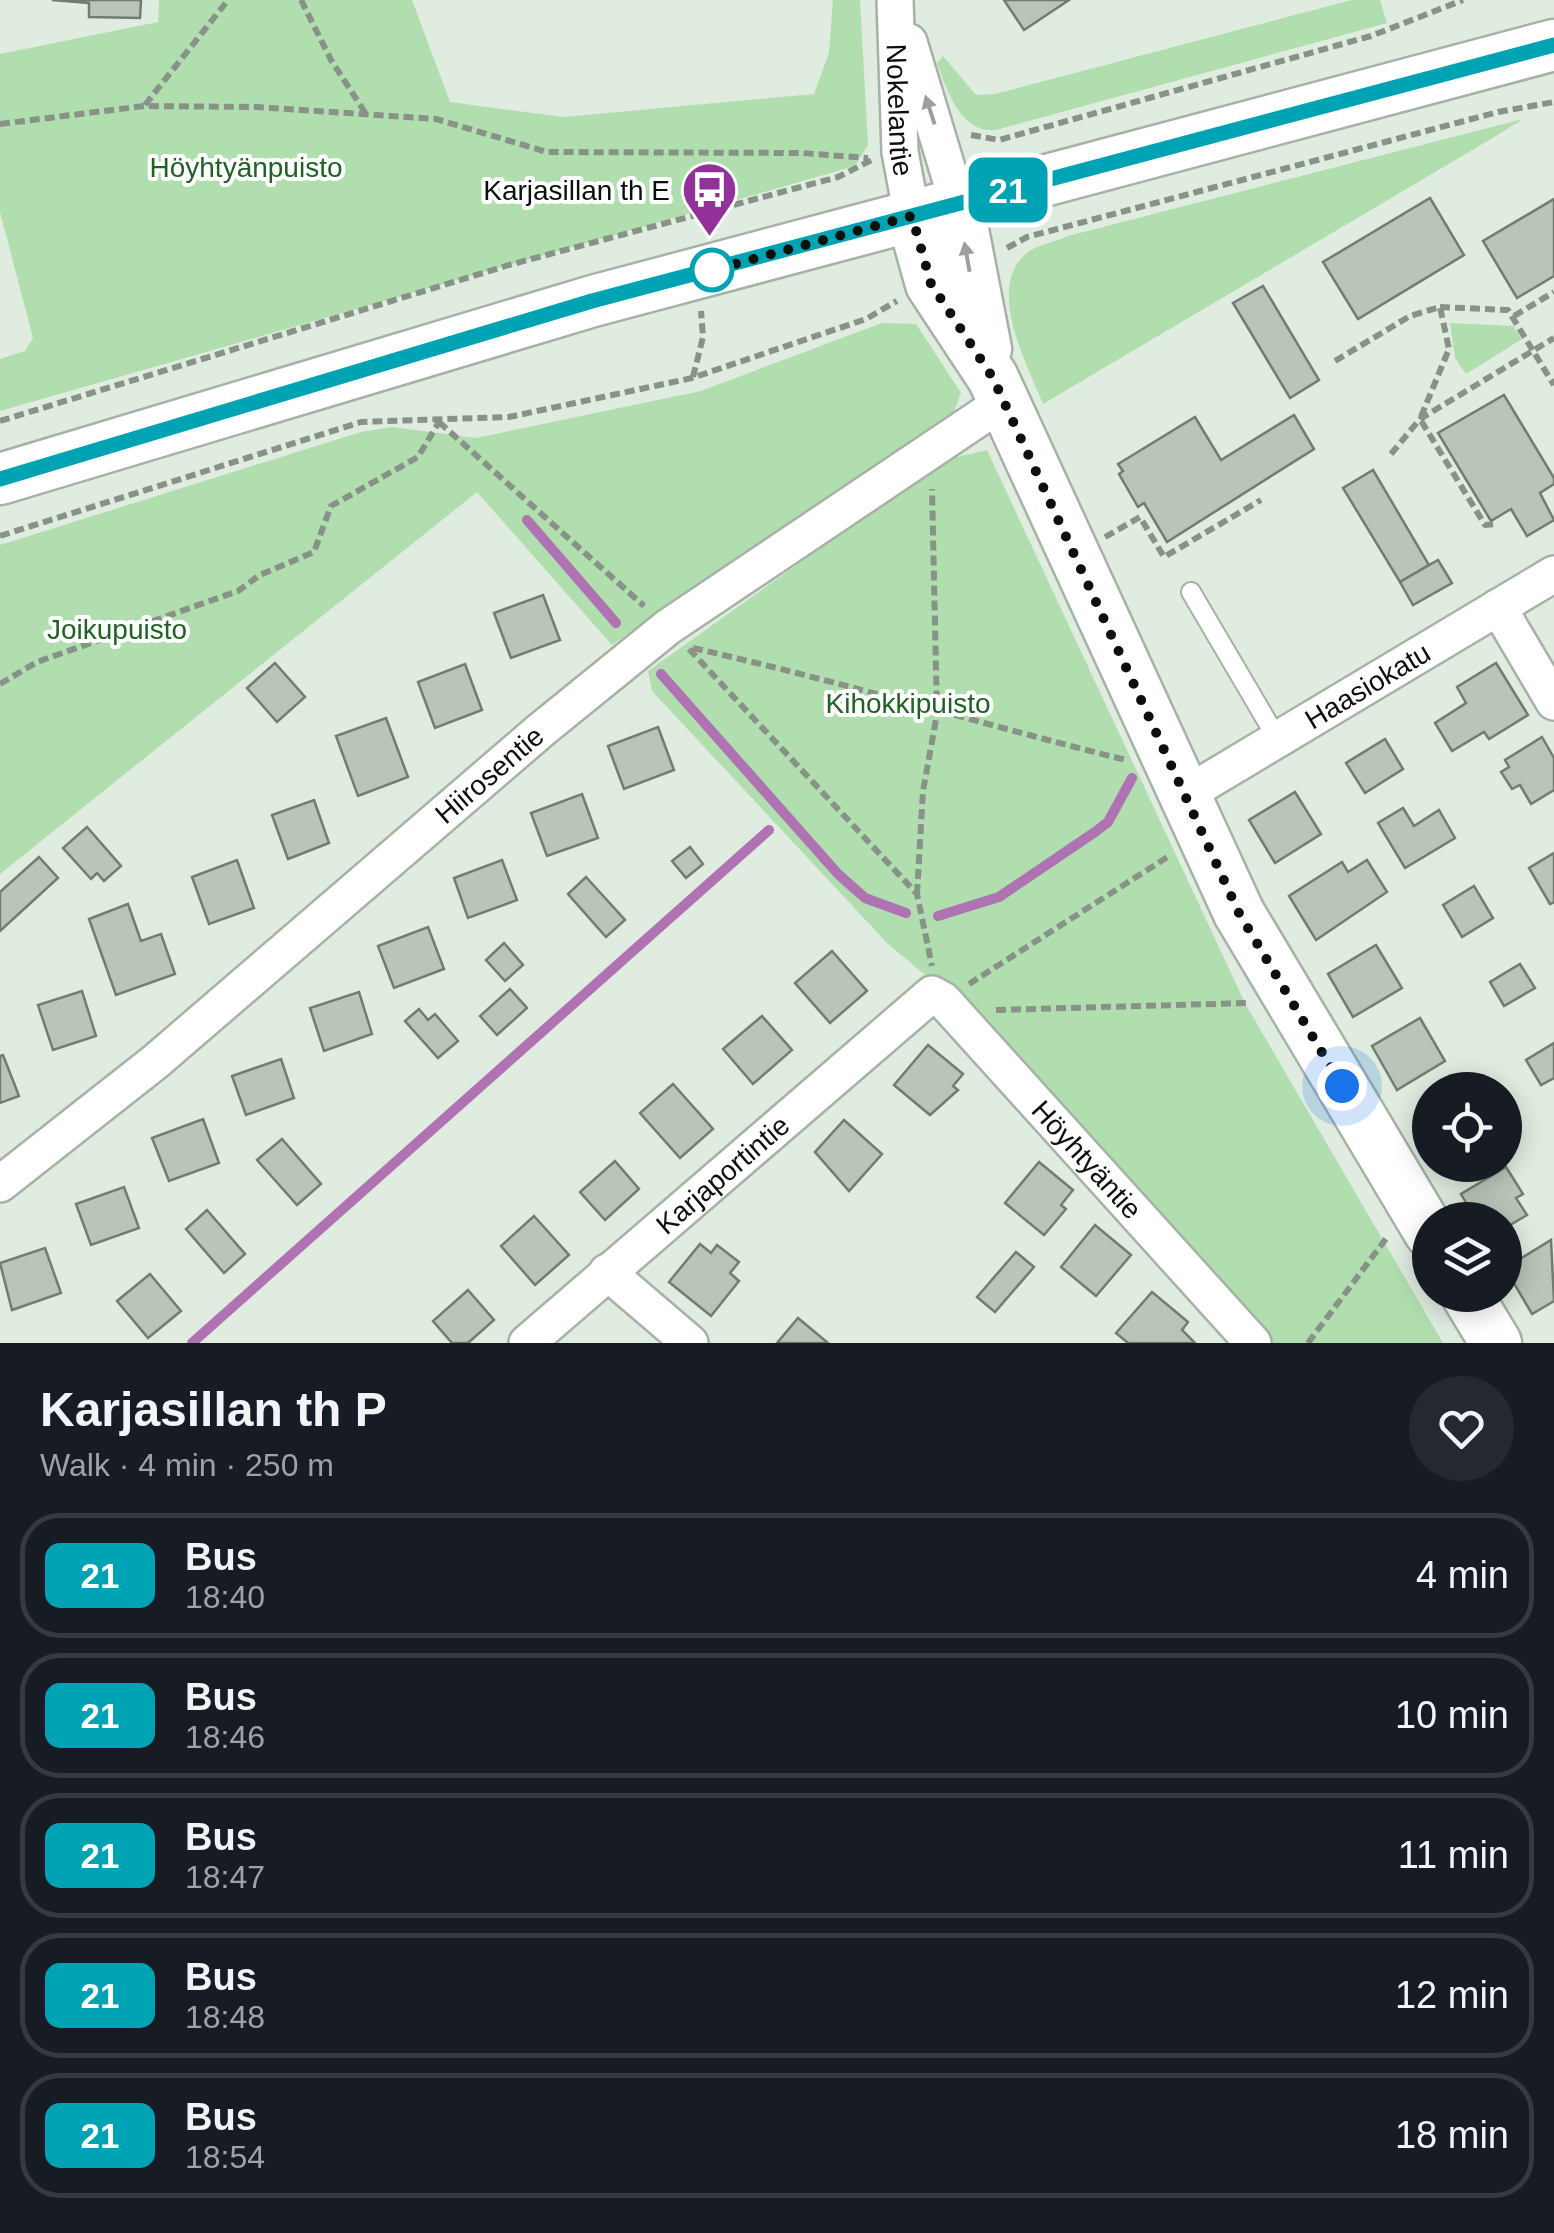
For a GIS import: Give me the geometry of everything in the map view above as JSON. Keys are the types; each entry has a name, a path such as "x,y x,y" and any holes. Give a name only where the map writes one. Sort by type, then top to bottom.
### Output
{"main road":[{"path":"0,479 460,340 1554,44"},
{"name":"Nokelantie","path":"935,210 998,390 1183,796 1263,956 1412,1224"},
{"path":"1477,1312 1496,1343"}],"street":[{"name":"Nokelantie","path":"895,0 940,141 935,210"},
{"name":"Nokelantie","path":"895,0 887,155 935,210"},
{"name":"Hiirosentie","path":"0,1184 155,1062 541,730 677,637 932,448 998,390"},
{"name":"Haasiokatu","path":"1183,796 1554,574"},
{"path":"1498,608 1554,702"},
{"name":"Höyhtyäntie","path":"914,1004 932,994 942,1000 1254,1343"},
{"name":"Karjaportintie","path":"527,1343 914,1004"},
{"path":"607,1272 690,1343"}],"lane":[{"path":"1192,592 1278,740"}],"path":[{"path":"144,106 228,0"},
{"path":"301,0 330,60 367,115"},
{"path":"940,141 966,134 999,140 1371,36 1463,0"},
{"path":"995,254 1027,238 1498,112 1554,102"},
{"path":"0,124 144,106 436,118 547,152 887,155"},
{"path":"0,422 509,265 838,177 887,155"},
{"path":"1514,316 1554,292"},
{"path":"0,536 361,422 509,418 692,378 866,319 906,296"},
{"path":"1391,454 1420,418 1449,349 1440,307"},
{"path":"1335,362 1410,316 1440,307 1508,310 1554,385"},
{"path":"692,378 703,337 701,310"},
{"path":"1420,418 1554,338"},
{"path":"1420,418 1485,524 1498,524"},
{"path":"440,422 677,637 917,894"},
{"path":"0,684 36,662 238,591 260,574 314,552 332,506 418,457 440,422"},
{"path":"932,448 938,714 924,791 917,894 932,966 944,978"},
{"path":"1096,543 1140,517 1164,556 1261,500"},
{"path":"677,637 846,683 938,714 1144,764"},
{"path":"957,991 1182,848"},
{"path":"982,1006 998,1011 1265,1002"},
{"path":"1308,1343 1412,1230"}],"green space":[{"name":"Höyhtyänpuisto","path":"159,0 412,0 450,102 564,117 814,94 829,53 833,0 860,0 868,145 855,166 0,411 0,359 25,351 33,338 0,212 0,54 158,22"},
{"path":"1352,0 1380,0 1387,23 996,130 973,125 965,118 951,98 937,63 943,56 976,95 995,94"},
{"path":"1523,119 1043,404 1019,346 1009,302 1010,282 1017,264 1031,250 1068,236"},
{"name":"Joikupuisto","path":"882,323 916,324 961,393 954,411 612,645 477,492 0,874 0,545 361,432 392,427 476,438 701,391"},
{"path":"1450,323 1513,326 1522,339 1466,374 1455,358"},
{"name":"Kihokkipuisto","path":"987,450 1246,1005 1412,1290 1412,1312 1425,1312 1443,1343 1270,1343 990,1029 888,944 652,691 648,671 944,460"}],"building":[{"path":"52,0 141,0 140,18 89,17 89,3"},
{"path":"1004,0 1069,0 1024,30"},
{"path":"1430,198 1464,255 1358,319 1323,262"},
{"path":"1554,199 1554,276 1517,298 1483,241"},
{"path":"1263,286 1319,380 1290,398 1233,303"},
{"path":"1504,395 1554,478 1554,484 1540,493 1554,520 1527,536 1511,509 1491,521 1438,433"},
{"path":"1294,415 1314,449 1167,542 1144,503 1138,507 1119,474 1123,471 1118,464 1195,417 1221,460"},
{"path":"1373,470 1429,565 1400,582 1343,488"},
{"path":"1438,560 1452,583 1413,605 1400,582"},
{"path":"543,595 560,640 511,658 494,613"},
{"path":"275,663 305,697 277,722 247,688"},
{"path":"1496,663 1528,715 1489,739 1484,732 1452,751 1435,723 1466,703 1457,687"},
{"path":"465,664 482,710 435,728 418,682"},
{"path":"386,718 408,777 358,796 336,736"},
{"path":"658,727 674,770 624,789 608,746"},
{"path":"1542,737 1554,758 1554,790 1531,804 1520,785 1512,789 1501,772 1509,767 1505,760"},
{"path":"1385,739 1403,769 1365,793 1346,763"},
{"path":"1295,792 1321,834 1275,863 1249,820"},
{"path":"582,794 598,838 547,856 531,813"},
{"path":"314,800 329,843 288,859 272,815"},
{"path":"1403,808 1414,826 1439,810 1455,838 1405,868 1378,823"},
{"path":"87,827 121,866 104,881 97,873 91,879 63,848"},
{"path":"690,847 703,864 686,878 672,861"},
{"path":"1554,853 1554,902 1550,904 1529,868"},
{"path":"39,857 58,878 0,931 0,892"},
{"path":"237,860 254,908 209,924 192,877"},
{"path":"502,860 517,900 468,918 454,878"},
{"path":"1367,860 1387,892 1316,940 1289,896 1342,862 1348,872"},
{"path":"586,877 625,920 606,937 568,894"},
{"path":"1474,886 1493,918 1462,937 1443,905"},
{"path":"128,904 141,941 161,934 175,974 116,995 89,919"},
{"path":"428,927 444,969 394,988 378,946"},
{"path":"504,943 523,965 505,981 486,960"},
{"path":"1376,945 1402,988 1353,1017 1328,974"},
{"path":"832,951 867,991 830,1023 795,983"},
{"path":"1520,964 1535,988 1504,1006 1490,982"},
{"path":"510,989 527,1008 497,1035 480,1016"},
{"path":"82,991 96,1036 53,1050 38,1005"},
{"path":"359,992 372,1034 324,1051 310,1008"},
{"path":"419,1009 428,1020 435,1014 458,1041 438,1058 405,1021"},
{"path":"762,1016 792,1050 753,1084 723,1049"},
{"path":"1420,1018 1445,1061 1427,1072 1412,1072 1412,1081 1397,1090 1372,1046"},
{"path":"1554,1043 1554,1078 1541,1085 1526,1060"},
{"path":"928,1045 963,1074 953,1086 958,1090 930,1115 894,1085"},
{"path":"3,1055 19,1096 0,1103 0,1056"},
{"path":"281,1059 294,1098 246,1115 232,1076"},
{"path":"673,1084 713,1129 680,1158 640,1113"},
{"path":"203,1119 219,1163 169,1181 152,1138"},
{"path":"844,1120 882,1154 849,1191 815,1152"},
{"path":"282,1139 321,1184 297,1205 257,1160"},
{"path":"615,1161 639,1189 605,1220 580,1192"},
{"path":"1039,1162 1073,1190 1061,1205 1066,1209 1044,1235 1005,1203"},
{"path":"1481,1182 1515,1182 1523,1194 1516,1198 1519,1202 1466,1202 1461,1194"},
{"path":"124,1187 139,1228 91,1245 76,1204"},
{"path":"207,1210 245,1254 224,1273 186,1229"},
{"path":"534,1216 569,1255 535,1285 501,1246"},
{"path":"1095,1225 1131,1255 1096,1296 1061,1267"},
{"path":"1551,1240 1554,1301 1532,1314 1522,1297 1522,1258"},
{"path":"700,1244 711,1253 717,1245 739,1262 730,1273 739,1281 711,1316 669,1282"},
{"path":"45,1248 61,1293 12,1310 0,1263"},
{"path":"1016,1252 1034,1267 995,1312 977,1297"},
{"path":"150,1274 181,1311 148,1338 117,1301"},
{"path":"468,1290 494,1320 468,1343 452,1343 433,1321"},
{"path":"1152,1292 1188,1322 1182,1330 1195,1343 1128,1343 1116,1333"},
{"path":"798,1318 828,1343 777,1343"}],"waterway":[{"path":"527,520 616,623"},
{"path":"661,674 838,874 865,898 906,913"},
{"path":"938,916 999,897 1095,832 1108,822 1132,778"},
{"path":"192,1343 769,830"}],"bus line":[{"name":"21","path":"0,479 131,436 592,301 1554,45"}],"place":[{"name":"Karjasillan th E","path":"709,239"}],"route":[{"path":"712,270 698,274 912,216 931,284 993,378 1239,913 1342,1086"}]}
